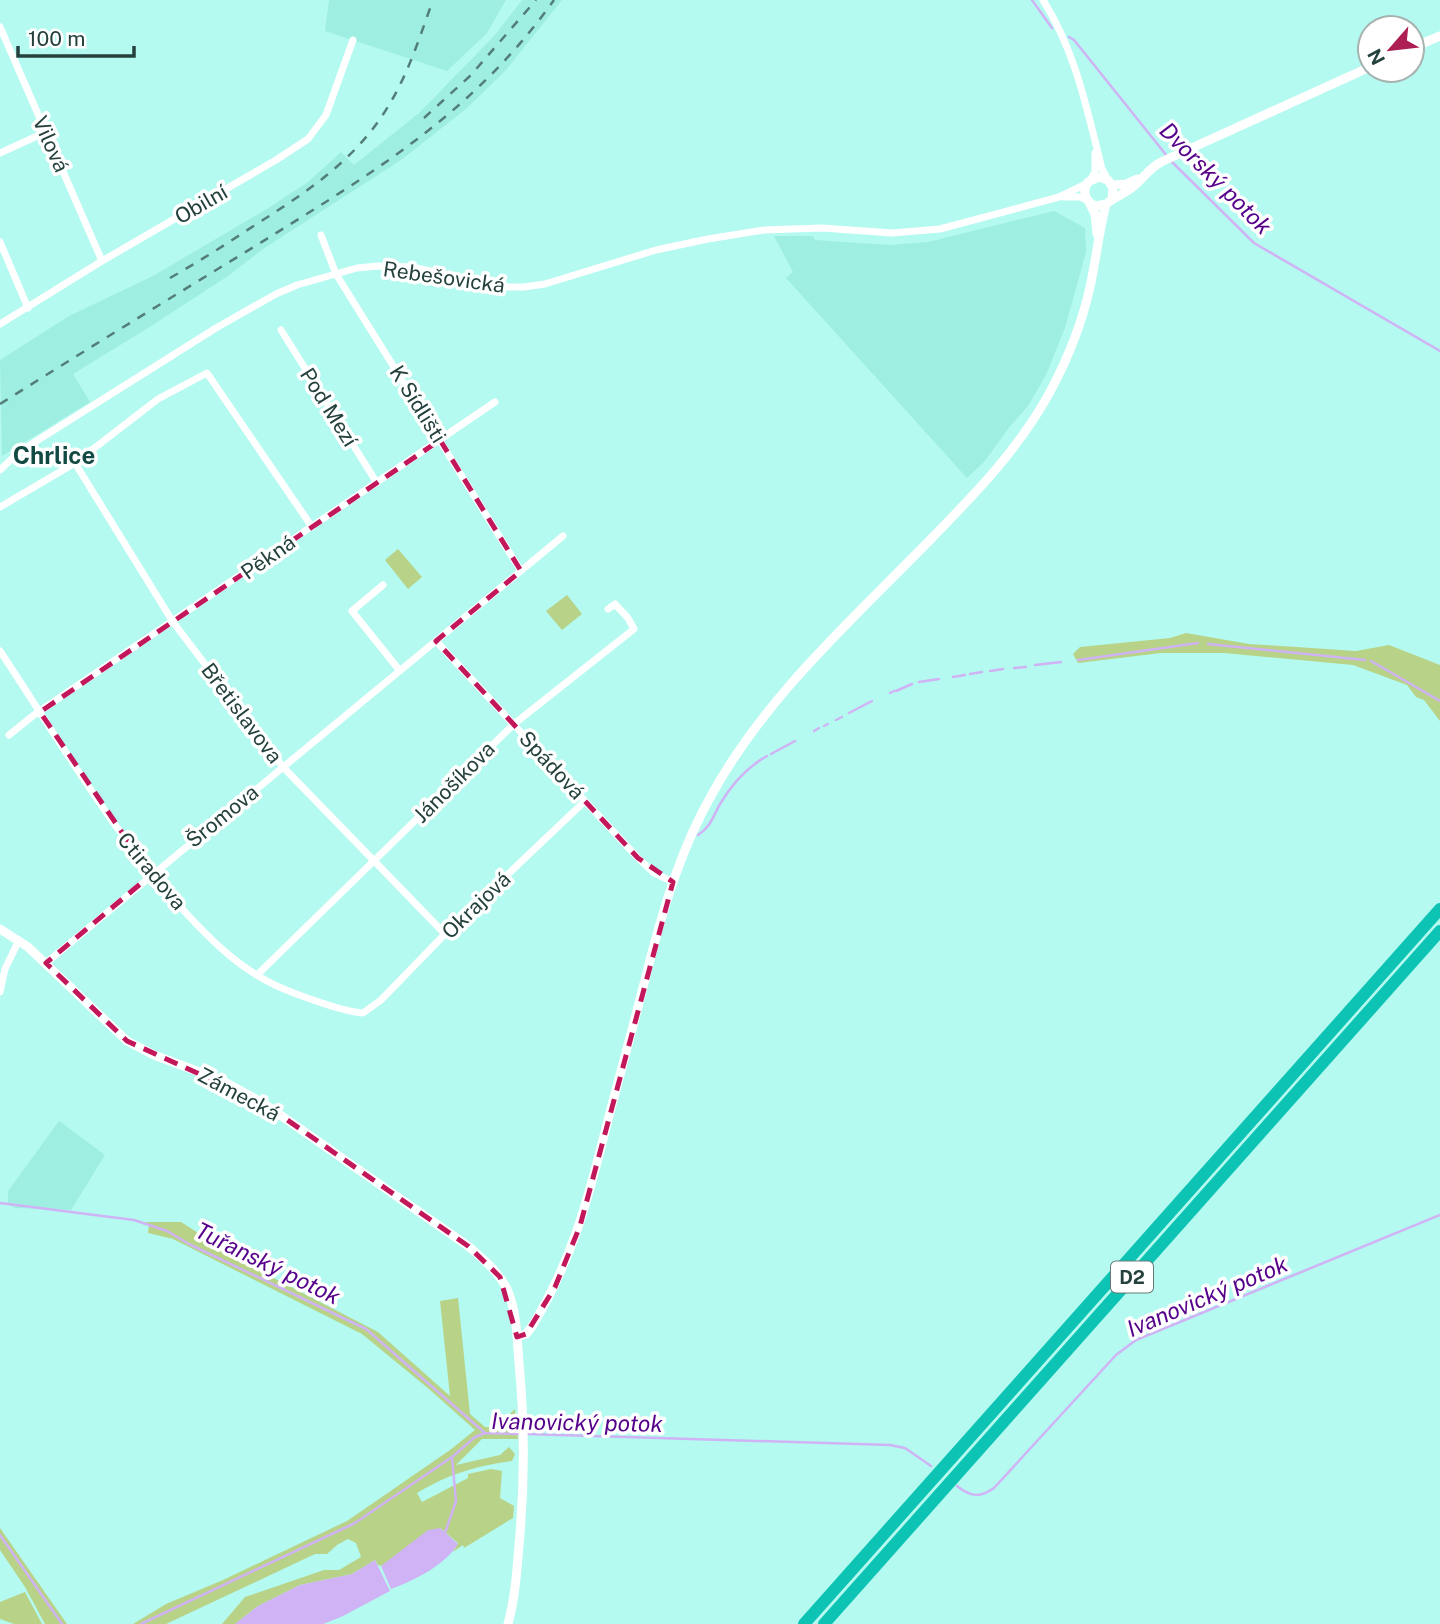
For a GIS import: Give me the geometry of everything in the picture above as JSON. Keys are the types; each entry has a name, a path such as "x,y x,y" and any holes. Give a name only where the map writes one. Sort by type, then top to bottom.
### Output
{"highway":[{"name":"D2","path":"804,1624 1440,909"},
{"name":"D2","path":"824,1624 1440,931"}],"street":[{"path":"517,1337 526,1334 531,1328 555,1287 575,1240 673,882 680,860 709,799 732,759 765,713 814,658 988,480 1025,432 1051,389 1074,340 1088,297 1109,201 1110,182 1104,174 1087,102 1070,55 1058,26 1042,0"},
{"name":"Vilová","path":"0,27 102,261"},
{"name":"Obilní","path":"0,324 308,139 326,115 353,40"},
{"path":"1088,182 1099,177 1126,184 1171,157 1356,73"},
{"path":"0,153 46,132"},
{"path":"1096,142 1095,172 1084,193 1095,214 1098,242"},
{"path":"1088,201 1096,206 1109,201 1134,186 1140,178"},
{"name":"Rebešovická","path":"0,470 19,452 216,328 276,294 336,274 368,266 395,266 503,287 524,287 545,284 656,250 764,230 803,228 892,233 954,226 1059,197 1088,182"},
{"name":"Rebešovická","path":"1059,197 1080,197 1088,201"},
{"name":"K Sídlišti","path":"321,235 336,274 521,571"},
{"path":"0,242 28,308"},
{"name":"Pod Mezí","path":"281,330 377,483"},
{"path":"0,507 75,463 158,399 207,373 312,527"},
{"name":"Pěkná","path":"9,735 495,402"},
{"name":"Břetislavova","path":"75,463 173,622 283,767 445,934"},
{"name":"Šromova","path":"46,963 563,536"},
{"path":"383,585 352,611 400,671"},
{"name":"Jánošíkova","path":"257,975 514,724 634,629 615,604 608,609"},
{"name":"Spádová","path":"436,641 646,866 673,882"},
{"name":"Ctiradova","path":"0,651 120,835 151,874 215,944 257,975 290,992 357,1012 368,1011"},
{"name":"Okrajová","path":"368,1011 585,801"},
{"name":"Zámecká","path":"0,929 19,940 46,963 127,1041 153,1055 221,1080 263,1103 483,1259 496,1272 507,1290 513,1309 526,1441 514,1602 508,1624"},
{"path":"0,992 5,970 19,940"}],"highlighted area":[{"path":"440,440 521,571 436,641 638,858 673,882 580,1226 555,1287 526,1334 517,1337 500,1277 468,1246 263,1103 127,1041 46,963 151,875 40,712"}],"shaded area":[{"path":"329,0 506,0 487,33 447,71 325,31"},
{"path":"522,0 562,0 506,70 466,109 401,160 263,249 228,276 73,374 90,402 2,456 0,360 69,316 153,276 270,207 308,182 341,152 354,165 419,113 495,35"},
{"path":"1054,211 1085,228 1086,252 1065,328 1046,375 1028,406 984,462 967,478 786,278 793,272 774,236 813,236 815,240 890,245 928,242"},
{"path":"398,549 422,577 408,589 385,560"},
{"path":"567,595 582,614 562,630 546,611"},
{"path":"1186,633 1249,644 1356,651 1389,645 1440,665 1440,721 1424,700 1416,697 1407,685 1353,665 1224,653 1161,653 1078,663 1073,654 1080,647 1170,638"},
{"path":"59,1121 105,1155 71,1210 15,1208 8,1204 8,1191"},
{"path":"145,1222 181,1222 203,1236 202,1241 378,1332 450,1396 440,1301 458,1298 470,1414 485,1427 496,1427 515,1409 518,1439 482,1439 456,1465 500,1455 509,1447 515,1454 512,1461 463,1472 417,1493 422,1502 468,1478 468,1474 491,1469 502,1471 500,1498 514,1506 513,1518 453,1552 458,1543 440,1528 381,1566 375,1560 352,1574 300,1585 258,1606 235,1624 222,1624 245,1597 324,1570 339,1570 361,1557 356,1543 348,1539 327,1554 315,1554 166,1624 133,1624 166,1604 347,1521 475,1430 362,1334 173,1239 148,1233 149,1224"},
{"path":"0,1528 67,1624 45,1624 25,1587 0,1550"},
{"path":"440,1528 458,1544 452,1552 428,1571 391,1589 381,1566 428,1530"},
{"path":"375,1560 390,1591 341,1617 323,1624 235,1624 258,1606 300,1585 352,1574"},
{"path":"25,1592 42,1624 14,1624 0,1619 0,1602"}],"waterway":[{"name":"Dvorský potok","path":"1032,0 1052,28"},
{"name":"Dvorský potok","path":"1069,37 1167,156"},
{"name":"Dvorský potok","path":"1171,161 1254,243 1440,351"},
{"path":"1078,660 1198,643"},
{"path":"1208,644 1365,660"},
{"path":"1371,661 1440,701"},
{"path":"1035,665 1061,662"},
{"path":"1014,668 1026,667"},
{"path":"990,671 1003,669"},
{"path":"970,674 982,672"},
{"path":"953,677 965,675"},
{"path":"919,682 939,679"},
{"path":"896,691 912,684"},
{"path":"890,693 894,691"},
{"path":"849,713 872,701"},
{"path":"836,720 842,717"},
{"path":"824,726 828,724"},
{"path":"814,731 819,728"},
{"path":"771,754 795,741"},
{"path":"698,835 709,825 735,783 753,765 767,756"},
{"name":"Tuřanský potok","path":"0,1203 134,1220 167,1231 366,1329 485,1433"},
{"name":"Ivanovický potok","path":"957,1486 976,1495 994,1488 1116,1355 1136,1340 1440,1215"},
{"name":"Ivanovický potok","path":"141,1624 355,1523 452,1457 475,1437 485,1433 520,1434"},
{"name":"Ivanovický potok","path":"527,1434 890,1445 905,1448 931,1466"},
{"path":"445,1533 456,1501 452,1458"},
{"path":"0,1535 62,1624"}],"railway":[{"path":"170,278 289,203 324,177 356,148 384,113 399,86 433,0"},
{"path":"424,118 471,75 536,0"},
{"path":"0,404 331,198 412,143 487,79 554,0"}],"district":[{"name":"Chrlice","path":"54,455"}]}
